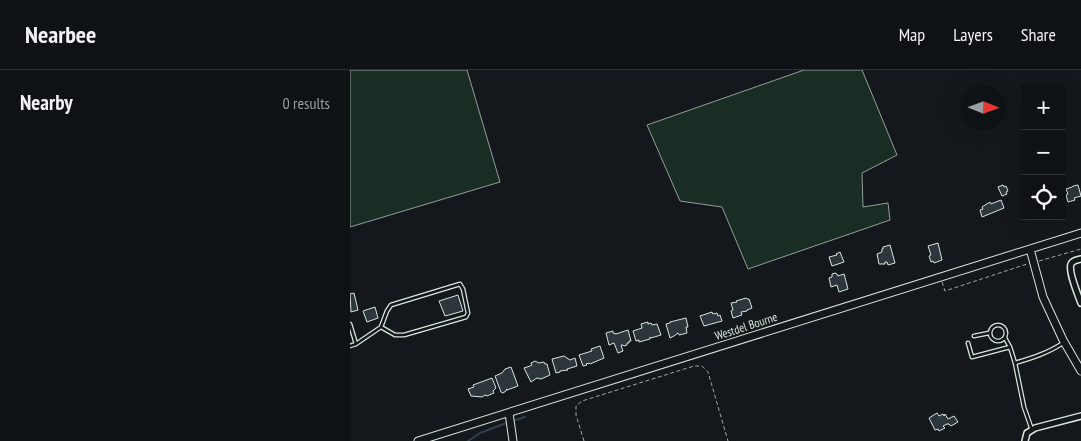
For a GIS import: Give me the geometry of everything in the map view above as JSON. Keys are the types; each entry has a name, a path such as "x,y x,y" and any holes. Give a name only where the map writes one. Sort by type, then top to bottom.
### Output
{"main road":[{"name":"Westdel Bourne","path":"418,441 1081,233"},
{"path":"1030,248 1043,297 1064,342 1081,371"},
{"path":"509,413 513,441"}],"street":[{"path":"1081,259 1074,261 1070,265 1070,271 1081,303"},
{"path":"1025,441 1027,433 1035,428 1081,416"}],"lane":[{"path":"350,346 381,327 386,311 391,305 460,284 463,289 468,313 466,317 404,335 395,335 381,327"},
{"path":"350,324 356,344"},
{"path":"1005,338 1001,341 995,341 991,338 990,330 994,326 999,325 1006,330 1005,338 1015,363 1024,407 1032,430"},
{"path":"974,336 990,333"},
{"path":"1015,363 1051,351 1064,342"},
{"path":"968,343 972,358 1010,347"}],"path":[{"path":"941,277 945,291 1081,249"},
{"path":"584,441 576,415 576,406 582,401 694,366 702,366 708,372 728,441"}],"green space":[{"path":"350,70 467,70 500,182 350,227"},
{"path":"804,70 862,70 897,155 862,173 863,207 888,203 890,220 748,269 722,207 680,201 647,125"}],"building":[{"path":"1003,185 1004,187 1006,186 1008,191 1006,192 1007,194 1002,196 998,187"},
{"path":"1078,185 1081,196 1068,202 1066,189"},
{"path":"1001,200 1004,208 982,217 980,210 983,209 982,207 990,202 991,204"},
{"path":"938,243 942,260 934,263 933,261 931,262 928,246"},
{"path":"890,245 895,263 888,265 885,262 885,264 879,264 877,254 882,252 883,247"},
{"path":"840,252 844,262 832,266 829,257"},
{"path":"835,273 838,276 844,274 848,289 839,292 837,285 831,287 829,278"},
{"path":"354,293 358,310 351,312 350,294"},
{"path":"458,295 463,311 445,316 439,301"},
{"path":"746,298 749,299 752,308 741,312 742,315 733,318 731,303"},
{"path":"375,307 378,318 367,322 363,311"},
{"path":"712,312 713,314 717,313 718,316 720,315 722,321 704,326 700,316"},
{"path":"686,318 687,333 679,335 678,333 670,338 666,324"},
{"path":"648,322 648,324 651,323 652,325 657,324 661,335 639,342 639,340 636,341 633,331 642,328 641,324"},
{"path":"628,330 631,341 627,345 621,345 623,351 618,353 614,343 609,345 606,333 613,331 616,334"},
{"path":"600,346 604,358 583,366 579,355"},
{"path":"564,356 570,360 575,358 577,366 556,373 552,359"},
{"path":"535,361 547,364 550,375 541,379 537,378 531,382 524,368 532,365 531,363"},
{"path":"511,367 518,386 507,389 503,393 495,376"},
{"path":"492,378 496,388 493,391 494,393 482,397 471,396 468,389 474,387 473,385"},
{"path":"937,413 939,416 943,414 944,416 945,414 948,419 954,416 958,422 951,426 947,424 943,426 945,428 939,431 938,429 935,430 929,418"}],"waterway":[{"path":"513,421 525,417"},
{"path":"468,441 480,433 509,422"}]}
